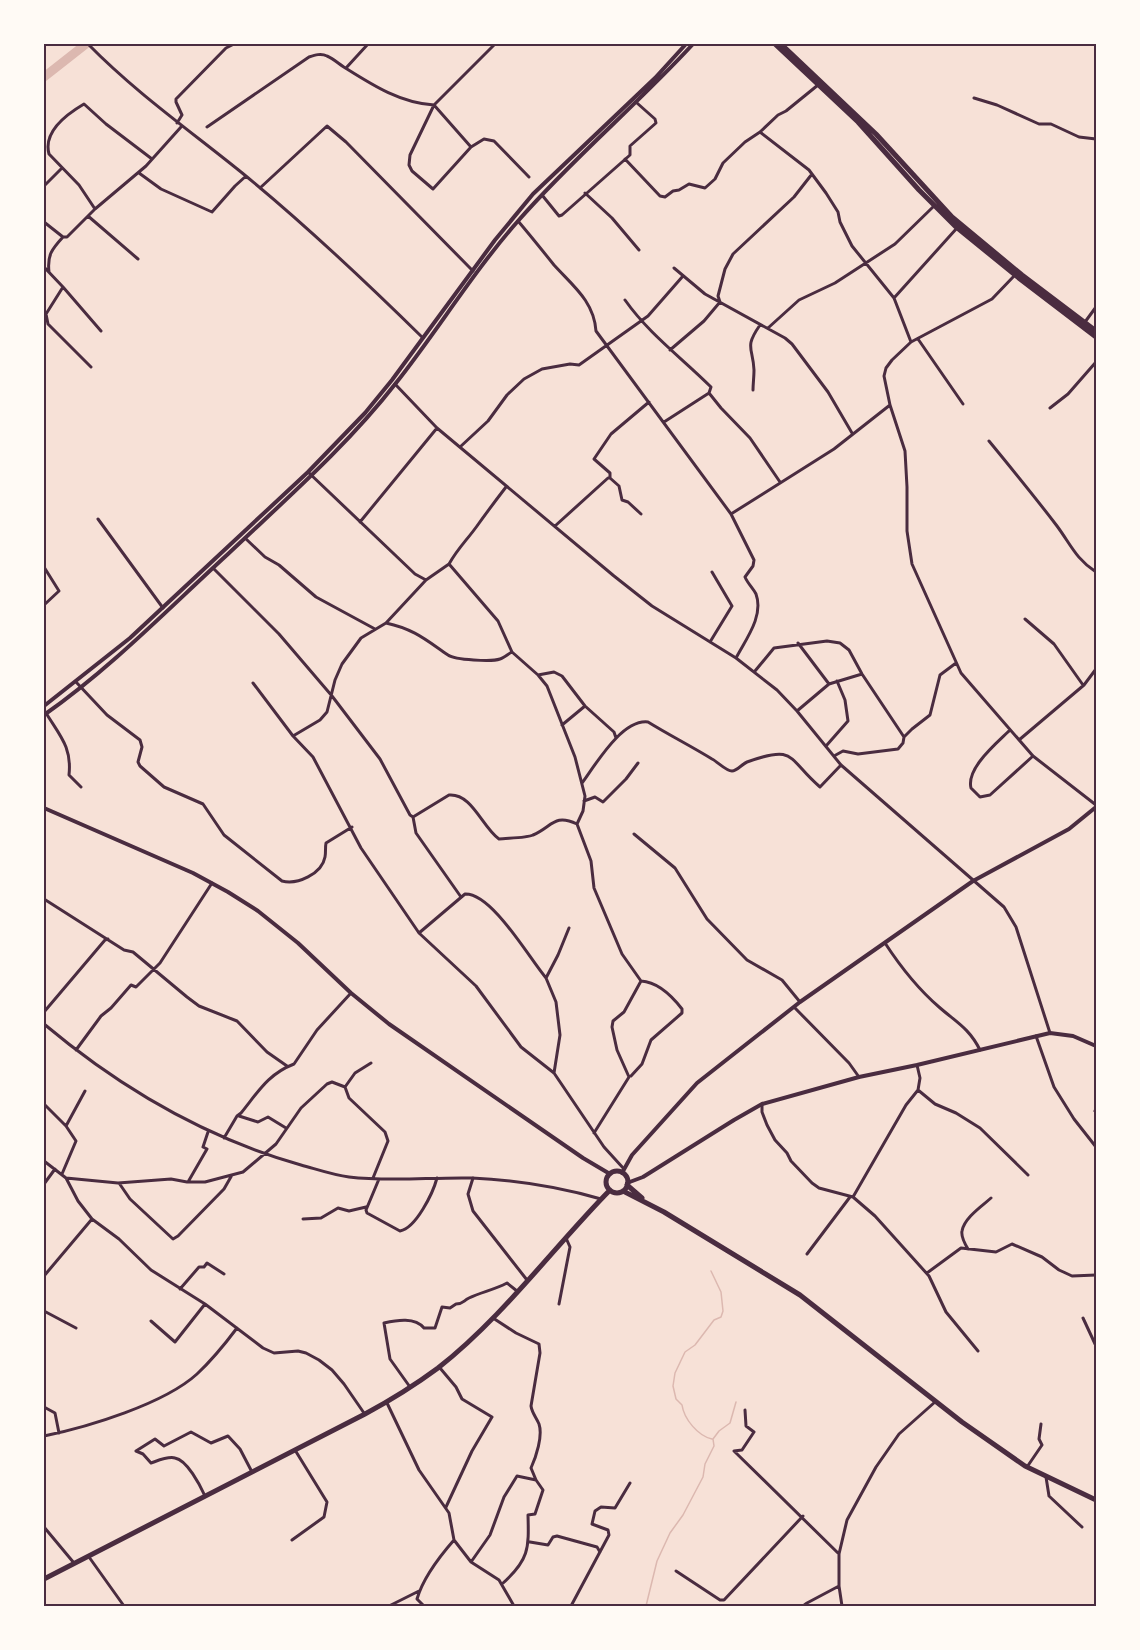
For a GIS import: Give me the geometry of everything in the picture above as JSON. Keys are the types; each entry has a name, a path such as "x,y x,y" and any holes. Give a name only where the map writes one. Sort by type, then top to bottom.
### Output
{"main road":[{"path":"775,44 872,137 957,228 1014,275 1096,337"},
{"path":"781,44 856,114 952,217 1022,275 1096,331"},
{"path":"648,1203 627,1184 623,1171 610,1174 606,1184 610,1190 622,1191 648,1203 800,1295 962,1422 1027,1467 1096,1500"},
{"path":"622,1191 627,1184"},
{"path":"44,1579 387,1403 410,1388 439,1367 492,1317 610,1190"}],"street":[{"path":"88,44 113,69 181,127 260,188 368,284 423,338"},
{"path":"177,123 182,115 176,99 226,48 234,44"},
{"path":"346,68 368,44"},
{"path":"495,44 434,105 410,155 408,165 433,189 471,147 484,139 495,141 529,177"},
{"path":"44,706 130,638 310,474 392,380 495,240 533,195 655,78 686,44"},
{"path":"81,787 69,775 71,759 67,747 45,714 81,687 159,620 310,474 395,384 476,273 518,220 637,103 693,44"},
{"path":"207,127 309,57 321,54 396,97 434,105 471,147"},
{"path":"625,159 663,197 689,183 705,188 712,184 723,163 745,141 760,132 778,115 819,85"},
{"path":"974,98 997,105 1039,124 1051,124 1078,137 1096,139"},
{"path":"542,195 559,216 562,215 630,155 630,146 656,123 655,119 637,103"},
{"path":"95,209 79,185 49,154 50,133 84,104 152,159"},
{"path":"260,188 327,126 346,142 473,271"},
{"path":"49,272 50,251 63,237 67,237 95,209 138,173 181,127"},
{"path":"760,132 812,174 838,212 840,222 852,246 894,298 911,342"},
{"path":"44,186 62,168"},
{"path":"138,173 161,189 212,212 234,186 246,176"},
{"path":"720,302 718,296 725,269 733,254 794,197 812,174"},
{"path":"585,193 612,218 639,250"},
{"path":"768,328 799,300 835,283 895,244 934,206"},
{"path":"88,216 138,260"},
{"path":"518,220 583,297 592,313 596,331 605,345 731,514 754,560 746,577 755,592 759,608 755,622 736,658"},
{"path":"44,222 63,237"},
{"path":"894,298 957,228"},
{"path":"44,267 100,331"},
{"path":"674,268 705,294 768,328 792,344 823,386 852,433"},
{"path":"254,683 293,736 313,757 361,848 419,933 476,986 521,1047 554,1073 594,1133 623,1171 632,1155 697,1083 800,1002 973,881 1069,829 1096,806 1033,756 961,673 912,564 907,531 904,451 890,405 884,376 886,368 911,342 992,299 1014,275"},
{"path":"460,447 488,421 507,395 524,379 542,369 570,364 579,365 648,316 683,276"},
{"path":"63,287 46,314 48,324 91,367"},
{"path":"625,300 640,320 711,387 709,393 664,422"},
{"path":"670,350 704,321 720,302"},
{"path":"1085,322 1096,307"},
{"path":"753,390 754,369 749,348 754,333 760,325"},
{"path":"918,339 963,404"},
{"path":"1050,408 1068,394 1096,362"},
{"path":"395,384 437,428 652,606 755,671 797,711 841,765 1004,907 1013,919 1050,1034"},
{"path":"709,393 750,438 780,482"},
{"path":"641,514 628,502 622,500 619,486 610,478 610,473 594,459 610,434 649,402"},
{"path":"731,514 834,449 890,405"},
{"path":"360,522 437,428"},
{"path":"989,441 1057,526 1076,556 1096,572"},
{"path":"310,474 404,564 426,580"},
{"path":"555,526 581,500 610,478"},
{"path":"293,736 320,720 327,712 335,680 342,664 361,638 386,623 426,580 449,564 459,546 506,487"},
{"path":"98,519 163,608"},
{"path":"245,538 265,557 279,565 316,597 376,629"},
{"path":"449,564 498,621 512,652 547,686 575,757 582,783 583,811 577,825 591,861 594,888 622,954 641,981"},
{"path":"44,567 59,591 44,605"},
{"path":"213,568 279,634 332,696 380,759 389,779 413,817 416,833 461,897"},
{"path":"710,642 732,606 712,572"},
{"path":"1025,619 1054,644 1084,685"},
{"path":"386,623 402,626 421,634 449,656 498,660 512,652"},
{"path":"755,671 774,648 827,640 840,643 849,650 862,675 904,737"},
{"path":"798,643 829,684"},
{"path":"834,756 843,752 858,754 898,749 904,737 930,715 940,675 957,663"},
{"path":"1019,741 1084,685 1096,669"},
{"path":"538,675 558,673 585,706 614,732 616,738"},
{"path":"797,711 829,684 862,675"},
{"path":"826,746 848,721 845,700 837,681"},
{"path":"76,682 107,715 140,740 142,747 138,762 140,766 164,787 203,804 224,835 282,881 292,882 317,872 325,858 326,843 352,828"},
{"path":"562,725 585,706"},
{"path":"582,783 616,738 629,726 640,721 648,722 717,761 729,771 734,771 746,762 783,753 795,761 820,787 841,765"},
{"path":"1010,730 982,758 970,777 970,788 980,797 990,795 1033,756"},
{"path":"584,801 595,796 603,802 638,764"},
{"path":"413,817 441,799 454,795 466,801 492,834 499,839 510,836 531,836 561,819 577,825"},
{"path":"44,808 193,873 258,911 298,943 351,993 389,1024 583,1158 610,1174"},
{"path":"634,834 675,868 707,919 747,960 782,980 800,1002"},
{"path":"76,1050 100,1016 111,1008 131,985 136,987 155,969 212,884"},
{"path":"419,933 465,894 472,894 486,903 516,937 546,978 556,1002 560,1035 554,1073"},
{"path":"44,905 45,899 124,950 133,952 193,1002 237,1021 267,1052 287,1066"},
{"path":"546,978 569,928"},
{"path":"44,1012 88,959 108,939"},
{"path":"885,943 910,979 938,1007 970,1032 980,1050"},
{"path":"629,1077 617,1050 612,1027 613,1021 624,1012 641,981"},
{"path":"594,1133 629,1077 642,1064 651,1040 682,1013 682,1009 667,993 650,981 641,981"},
{"path":"224,1138 237,1116 276,1072 294,1064 317,1030 351,993"},
{"path":"794,1007 849,1063 859,1077"},
{"path":"44,1024 76,1050 148,1098 208,1131 262,1154 331,1173 379,1179 473,1178 566,1188 602,1199"},
{"path":"627,1184 643,1177 762,1104 859,1077 1036,1036 1050,1034 1073,1036 1096,1046"},
{"path":"1036,1036 1054,1087 1074,1119 1096,1147"},
{"path":"345,1086 355,1073 371,1063"},
{"path":"807,1254 852,1197 906,1105 918,1090 920,1078 918,1065"},
{"path":"66,1178 118,1182 171,1179 205,1182 243,1172 276,1144 301,1108 327,1084 332,1082 345,1086"},
{"path":"345,1086 350,1098 387,1136 388,1141 373,1178"},
{"path":"918,1090 935,1104 956,1113 980,1128 1028,1175"},
{"path":"66,1126 85,1091"},
{"path":"44,1104 66,1126 76,1141 62,1174"},
{"path":"762,1104 762,1112 767,1125 776,1140 788,1153 791,1161 819,1188 852,1197 875,1216 927,1274 946,1312 978,1351"},
{"path":"237,1116 258,1122 268,1117 286,1128"},
{"path":"187,1182 207,1149 203,1147 208,1131"},
{"path":"44,1161 66,1178 78,1201 92,1218 119,1239 152,1270 205,1304 263,1348 274,1353 298,1351 319,1360 344,1384 365,1414"},
{"path":"44,1184 55,1168"},
{"path":"118,1182 130,1199 173,1239 224,1189 232,1175"},
{"path":"379,1179 366,1207 367,1213 400,1231 404,1230 431,1197 436,1178"},
{"path":"473,1178 468,1194 473,1210 527,1280"},
{"path":"968,1249 961,1233 964,1225 991,1198"},
{"path":"303,1219 321,1218 338,1208 349,1211 366,1207"},
{"path":"44,1276 92,1218"},
{"path":"559,1304 570,1247 566,1238"},
{"path":"927,1274 961,1248 996,1252 1007,1246 1016,1245 1042,1257 1059,1270 1072,1276 1096,1275"},
{"path":"180,1289 199,1267 204,1267 207,1263 224,1274"},
{"path":"410,1388 390,1359 384,1323 413,1320 424,1328 435,1328 442,1307 450,1308 461,1304 470,1297 495,1290 507,1283 518,1290"},
{"path":"152,1321 175,1342 205,1304"},
{"path":"44,1311 76,1328"},
{"path":"492,1317 516,1333 539,1344 540,1353 531,1406 540,1428 535,1460 531,1468 543,1490 535,1514 528,1515 528,1548 518,1568 502,1584"},
{"path":"1083,1318 1096,1342"},
{"path":"44,1436 111,1418 176,1390 197,1374 237,1328"},
{"path":"439,1367 456,1387 462,1399 492,1417 468,1459 446,1507"},
{"path":"842,1606 839,1586 839,1554 848,1520 876,1467 899,1434 936,1401"},
{"path":"387,1403 419,1470 446,1507 454,1540 471,1562 499,1580 514,1606"},
{"path":"44,1407 55,1413 58,1433"},
{"path":"745,1410 746,1426 754,1432 742,1450 734,1451 803,1516 839,1554"},
{"path":"1027,1467 1042,1445 1039,1439 1041,1424"},
{"path":"206,1496 197,1478 178,1459 174,1457 151,1463 143,1454 136,1451 155,1439 164,1446 191,1432 211,1443 228,1437 240,1449 252,1472"},
{"path":"292,1540 324,1517 327,1509 327,1502 295,1450"},
{"path":"471,1562 490,1535 504,1497 517,1476 536,1480"},
{"path":"1047,1477 1049,1496 1082,1527"},
{"path":"571,1606 600,1554 609,1532 592,1524 595,1511 598,1508 615,1508 630,1483"},
{"path":"676,1570 720,1600 724,1600 803,1516"},
{"path":"44,1527 74,1563"},
{"path":"529,1542 548,1545 553,1537 557,1536 597,1547 600,1554"},
{"path":"424,1606 417,1599 419,1591 454,1540"},
{"path":"88,1556 124,1606"},
{"path":"803,1606 839,1586"},
{"path":"389,1606 419,1591"}],"waterway":[{"path":"44,77 86,44"},
{"path":"711,1271 721,1292 723,1311 721,1317 714,1320 695,1345 685,1352 675,1373 673,1386 676,1399 682,1405 689,1421 697,1431 712,1439"},
{"path":"646,1606 657,1561 670,1533 683,1515 703,1477 705,1464 714,1446 713,1439 730,1423 736,1402"}]}
